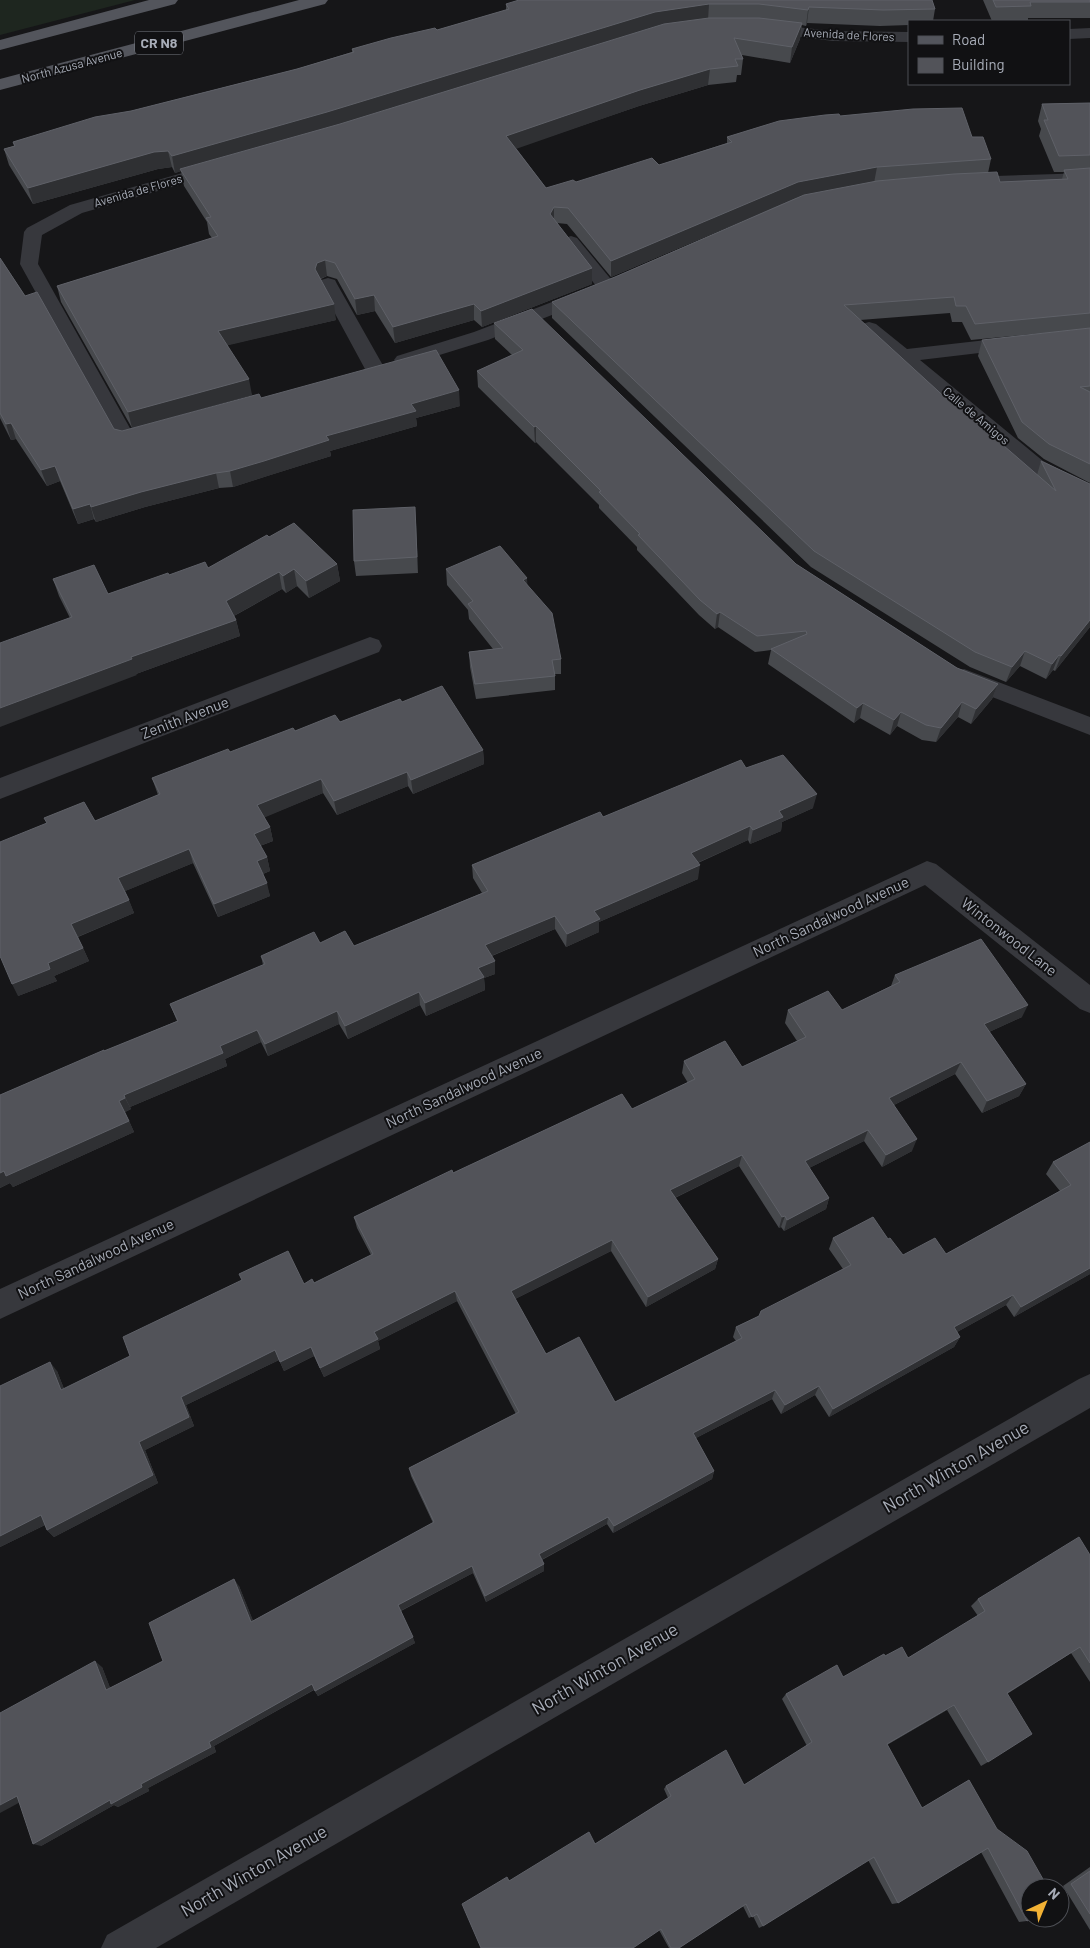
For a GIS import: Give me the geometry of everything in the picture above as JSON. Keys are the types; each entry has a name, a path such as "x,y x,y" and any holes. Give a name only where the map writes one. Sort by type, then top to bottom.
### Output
{"main road":[{"name":"CR N8","path":"0,45 169,0"},
{"name":"North Azusa Avenue","path":"0,86 319,0"}],"street":[{"name":"Zenith Avenue","path":"0,789 370,646"},
{"name":"Wintonwood Lane","path":"927,872 1090,1001"},
{"name":"North Sandalwood Avenue","path":"0,1304 927,872"},
{"name":"North Winton Avenue","path":"120,1948 1090,1390"}],"lane":[{"name":"Avenida de Flores","path":"747,27 833,36 908,37"},
{"path":"1070,34 1090,33"},
{"name":"Avenida de Flores","path":"164,427 126,438 28,264 33,232 76,209 233,164"},
{"path":"950,183 1090,178"},
{"path":"560,229 606,287"},
{"path":"355,375 481,336 543,321 606,287 625,279"},
{"path":"328,284 374,369"},
{"name":"Calle de Amigos","path":"868,328 1036,466 1090,494"},
{"path":"904,356 1035,341"},
{"path":"944,665 961,675 1090,726"}],"shaded area":[{"path":"0,0 135,0 0,35"}],"building":[{"path":"519,0 932,0 935,9 883,10 809,7 808,10 759,4 709,4 655,12 327,112 172,156 168,151 154,152 28,188 4,149 15,146 13,142 95,117 131,111 297,69 354,52 352,49 391,38 435,28 437,30 509,9 506,4"},
{"path":"993,0 1090,0 1090,2 1030,2 1031,6 996,7"},
{"path":"709,18 759,18 802,23 792,47 734,38 743,59 735,59 738,66 710,69 640,90 506,136 546,188 573,180 576,182 652,158 659,165 732,142 727,137 779,121 825,115 839,114 840,116 913,109 962,108 972,137 983,137 991,159 877,167 798,182 611,261 568,208 554,207 550,214 592,268 481,311 474,304 393,327 374,295 355,299 335,263 325,260 317,263 315,269 334,304 218,331 249,379 128,412 57,286 218,236 206,218 211,217 180,169 340,124 664,24"},
{"path":"1090,103 1090,155 1059,156 1044,120 1048,120 1042,104"},
{"path":"1090,168 1090,313 975,324 966,306 956,306 954,297 844,305 949,401 951,400 1056,491 1041,461 1090,484 1090,620 1061,656 1059,655 1052,664 1025,651 1012,667 975,652 814,551 552,302 615,277 804,195 877,181 954,174 997,172 1000,182 1068,179 1064,170"},
{"path":"0,258 25,296 37,292 114,429 122,431 259,394 261,398 436,350 459,390 411,404 416,411 326,436 329,440 264,461 141,492 91,507 90,504 73,509 55,466 41,470 11,423 6,424 0,413"},
{"path":"532,309 796,564 957,668 998,684 976,709 962,702 941,728 926,725 901,712 894,720 863,703 857,708 771,649 807,634 806,631 757,636 720,612 717,614 700,600 638,535 640,534 599,492 601,491 536,426 534,427 477,371 523,350 494,323"},
{"path":"1090,328 1090,386 1080,387 1090,392 1090,464 1049,444 1022,422 982,340"},
{"path":"415,507 417,557 354,561 353,510"},
{"path":"294,523 337,564 306,581 294,569 283,576 279,572 226,601 236,620 131,657 132,659 0,708 0,643 72,617 53,579 94,565 108,594 205,562 208,568 267,535 269,537"},
{"path":"500,546 527,578 523,580 552,613 561,659 552,660 555,676 475,684 469,652 503,648 468,604 473,601 446,569"},
{"path":"442,686 483,750 411,780 407,772 334,801 321,779 257,805 270,827 254,834 267,857 257,861 267,883 214,904 189,849 118,878 129,900 71,924 83,948 48,963 50,969 12,984 0,956 0,842 47,823 44,818 84,802 95,821 160,794 152,778 228,749 230,752 293,728 295,731 335,715 340,722 400,699 402,702"},
{"path":"783,755 817,794 779,811 783,817 753,830 750,826 691,853 700,865 594,911 600,919 567,934 555,916 485,945 495,961 478,968 484,977 425,1003 419,992 345,1026 337,1011 265,1044 257,1030 220,1046 223,1053 124,1095 125,1098 119,1101 129,1121 6,1176 4,1171 0,1173 0,1095 104,1050 178,1021 170,1004 265,964 261,956 314,932 320,943 345,931 354,946 488,891 472,865 600,812 603,817 741,760 746,768"},
{"path":"981,939 1028,1005 984,1024 1026,1084 987,1101 961,1062 889,1098 917,1139 886,1155 868,1130 805,1161 829,1198 787,1220 785,1216 782,1217 742,1155 670,1190 718,1259 648,1297 612,1240 511,1291 546,1354 579,1337 615,1402 742,1338 736,1327 759,1316 761,1311 851,1265 833,1238 873,1217 888,1239 890,1238 903,1255 935,1238 946,1254 1071,1185 1053,1162 1090,1142 1090,1268 1021,1307 1013,1295 954,1327 960,1337 833,1409 819,1386 785,1405 775,1390 693,1433 714,1471 614,1526 608,1517 539,1554 544,1564 485,1596 472,1566 398,1605 413,1637 315,1691 312,1684 209,1742 211,1747 141,1784 142,1787 111,1804 110,1800 33,1844 17,1796 0,1805 0,1713 95,1661 106,1690 163,1661 149,1623 234,1579 251,1622 434,1522 409,1468 519,1412 455,1291 374,1332 378,1339 320,1368 311,1347 280,1362 275,1350 181,1397 189,1417 139,1442 153,1475 47,1530 41,1515 0,1536 0,1386 50,1362 61,1390 130,1356 123,1337 242,1280 239,1274 288,1251 304,1284 312,1279 314,1283 373,1254 354,1217 452,1170 453,1173 622,1094 632,1109 695,1079 684,1061 725,1041 742,1067 806,1037 788,1010 828,991 842,1010 900,982 895,975"},
{"path":"1079,1537 1090,1555 1090,1663 1080,1647 1007,1693 1032,1734 988,1762 954,1705 887,1744 922,1808 969,1780 997,1829 1027,1851 1042,1878 1020,1878 1020,1908 988,1848 898,1903 874,1857 763,1926 757,1914 752,1917 746,1904 679,1948 671,1948 661,1929 633,1948 481,1948 462,1904 507,1877 509,1881 589,1832 595,1844 671,1796 666,1786 726,1750 744,1785 812,1742 786,1694 837,1665 843,1677 884,1654 885,1656 902,1647 908,1658 985,1611 978,1599"},
{"path":"1090,1871 1090,1914 1071,1884"}]}
